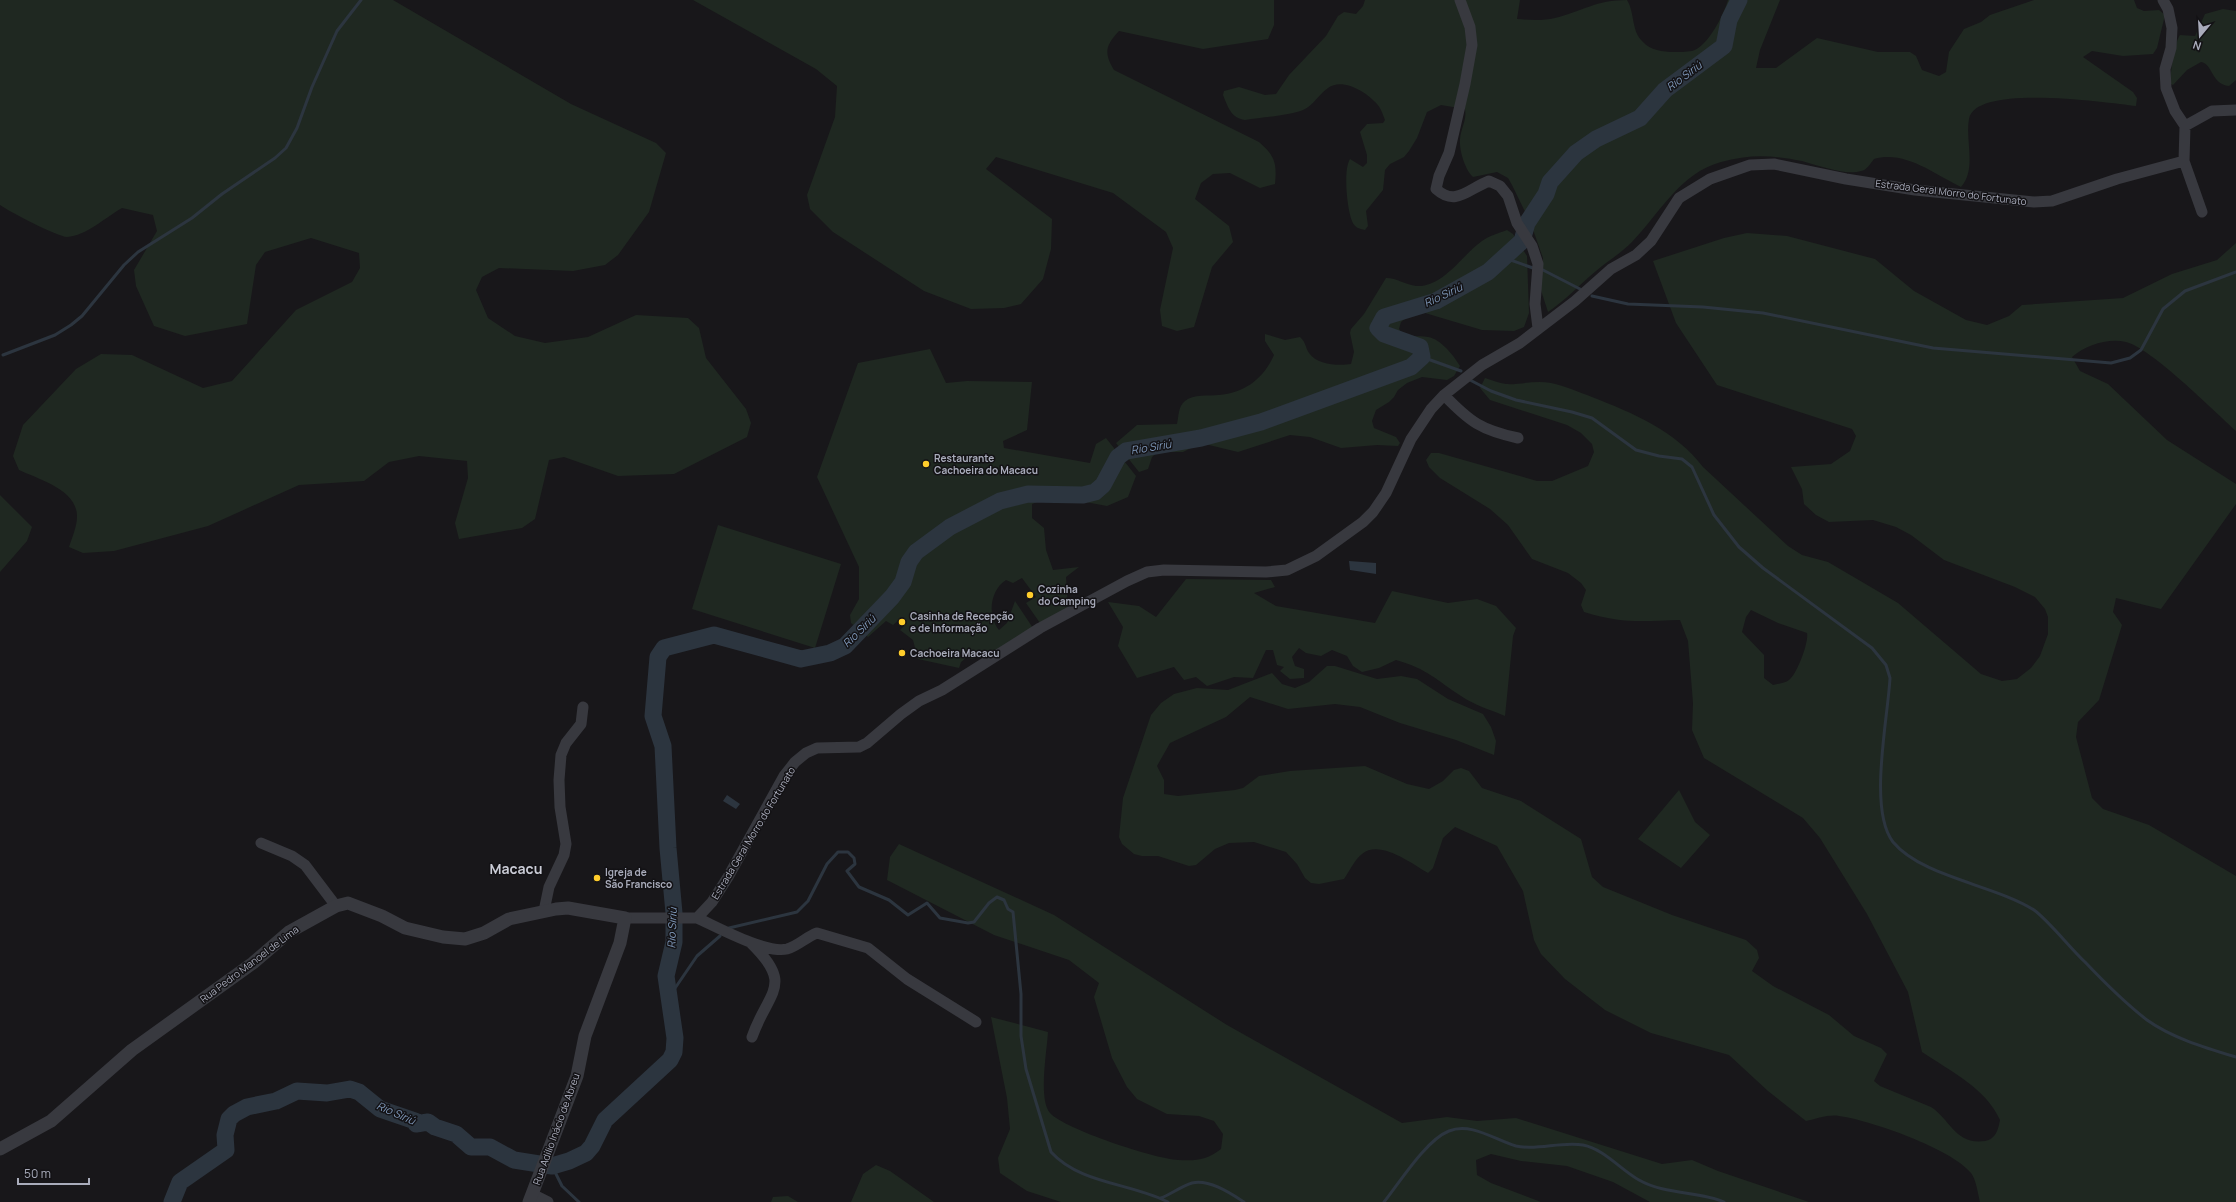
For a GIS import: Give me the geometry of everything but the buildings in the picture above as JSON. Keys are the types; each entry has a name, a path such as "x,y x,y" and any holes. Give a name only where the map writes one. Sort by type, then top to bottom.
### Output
{"street":[{"path":"1460,0 1470,27 1472,45 1466,84 1449,153 1439,176 1436,189 1444,196 1453,198 1489,182 1500,186 1508,196 1520,227 1527,236 1538,264 1535,304 1538,328"},
{"path":"2163,0 2168,9 2172,28 2171,48 2165,69 2166,88 2175,111 2185,126 2184,162 2202,212"},
{"path":"2185,126 2212,111 2236,110"},
{"name":"Estrada Geral Morro do Fortunato","path":"697,918 703,914 720,890 784,776 795,762 806,753 817,748 860,747 867,743 901,714 919,702 942,690 1040,628 1127,580 1147,572 1164,570 1266,572 1286,570 1305,562 1363,522 1373,512 1386,493 1411,439 1431,409 1444,395 1482,365 1520,343 1575,301 1611,269 1636,255 1652,241 1679,198 1710,179 1750,165 1774,164 1794,166 1846,179 1915,190 2034,202 2052,201 2117,179 2184,162"},
{"path":"1444,395 1478,426 1498,434 1518,438"},
{"path":"544,911 549,887 564,855 566,844 560,800 559,780 561,755 566,743 581,724 583,707"},
{"path":"261,842 292,856 306,865 336,906"},
{"name":"Rua Pedro Manoel de Lima","path":"0,1149 51,1121 132,1050 253,963 289,932 336,906 348,903 382,916 405,928 443,937 465,939 484,933 509,919 544,911 568,908 626,918"},
{"path":"626,918 697,918 750,943 785,950 817,934 844,943 859,944 868,948 907,979 976,1022"},
{"name":"Rua Adílio Inácio de Abreu","path":"531,1198 577,1076 585,1036 620,943 626,918"},
{"path":"750,943 767,959 773,969 776,982 752,1037"},
{"path":"531,1198 548,1202"}],"shaded area":[{"path":"0,0 393,0 571,104 656,143 666,153 649,212 618,255 605,265 573,271 499,268 482,277 476,290 488,318 515,336 545,343 588,337 636,315 688,318 699,328 706,358 746,409 751,423 747,437 674,474 618,476 564,457 549,460 535,519 522,528 459,539 455,523 468,478 467,461 419,456 389,462 364,481 299,485 208,526 114,551 83,553 69,547 77,521 76,508 71,500 56,487 19,470 13,456 23,425 76,369 101,354 132,355 203,388 232,381 296,310 352,282 360,268 359,253 311,238 265,252 256,265 247,324 185,336 154,326 136,286 134,270 157,231 153,215 122,208 89,230 67,237 22,218 0,205"},
{"path":"693,0 1274,0 1274,25 1268,39 1203,49 1119,31 1111,41 1107,54 1114,70 1259,142 1269,152 1274,160 1276,171 1275,184 1260,188 1230,173 1213,174 1201,183 1195,199 1229,226 1233,242 1212,267 1194,327 1177,331 1162,326 1160,310 1173,248 1166,232 1113,193 996,157 986,169 1052,219 1051,249 1043,279 1021,304 1004,308 971,309 924,291 833,232 810,209 807,195 835,117 837,86 816,69"},
{"path":"1365,0 1520,0 1517,19 1546,20 1598,4 1616,0 1627,0 1639,38 1646,45 1666,52 1685,52 1698,48 1709,37 1719,21 1728,0 1780,0 1760,50 1756,68 1776,68 1817,38 1878,52 1910,52 1916,56 1922,70 1939,76 1946,72 1949,52 1964,29 1981,22 1990,15 2034,0 2134,0 2137,8 2144,11 2159,10 2165,15 2157,48 2153,54 2123,56 2092,51 2083,57 2133,92 2137,98 2136,106 2073,99 2017,98 1994,101 1977,108 1969,119 1970,163 1966,180 1961,187 1908,160 1897,158 1886,157 1874,159 1865,169 1855,172 1840,171 1802,161 1761,156 1731,159 1721,162 1707,167 1682,185 1632,242 1548,312 1539,284 1543,269 1543,258 1531,224 1512,185 1508,178 1497,172 1473,177 1467,170 1460,144 1465,109 1441,105 1427,112 1417,138 1409,151 1404,157 1390,164 1385,170 1383,190 1366,211 1368,226 1365,230 1355,226 1353,223 1347,199 1346,180 1350,159 1363,167 1367,163 1367,155 1360,132 1367,124 1383,123 1385,120 1380,107 1373,99 1354,87 1340,84 1328,88 1307,108 1290,114 1245,120 1236,117 1228,108 1223,95 1224,91 1239,87 1265,95 1276,94 1289,75 1326,36 1338,16 1344,12 1356,14 1363,6"},
{"path":"2223,9 2236,11 2236,80 2229,86 2219,82 2208,66 2201,62 2187,70 2173,85 2171,84 2173,59 2176,44 2180,35 2195,36 2205,14"},
{"path":"1507,230 1513,234 1527,256 1529,313 1524,327 1514,331 1482,330 1425,313 1410,315 1401,322 1399,329 1402,333 1409,336 1424,336 1433,338 1451,353 1460,366 1454,376 1447,380 1422,377 1407,383 1398,390 1389,402 1376,410 1372,421 1374,428 1396,437 1400,443 1398,446 1377,445 1341,448 1310,437 1290,435 1238,452 1209,445 1197,445 1183,452 1158,452 1152,457 1148,469 1139,472 1116,443 1137,425 1177,424 1181,406 1185,401 1192,397 1228,394 1245,388 1252,383 1265,371 1274,355 1265,341 1265,334 1285,340 1300,337 1309,353 1317,360 1335,365 1351,364 1354,352 1350,333 1351,329 1364,314 1386,278 1416,286 1435,282 1452,270 1482,241"},
{"path":"1747,233 1787,236 1875,259 1914,291 1966,320 1987,325 2009,316 2022,305 2123,298 2172,274 2217,260 2236,243 2236,431 2166,368 2151,356 2126,342 2112,341 2090,346 2072,357 2080,371 2108,384 2167,440 2236,484 2236,504 2161,609 2116,598 2113,612 2122,625 2099,700 2078,722 2076,737 2092,798 2103,809 2149,825 2236,876 2236,1202 1980,1202 1976,1183 1971,1173 1961,1164 1929,1145 1889,1129 1839,1116 1822,1117 1806,1121 1768,1091 1729,1055 1651,1033 1605,1010 1565,979 1541,954 1534,940 1523,891 1497,846 1455,827 1443,838 1433,868 1428,873 1396,854 1378,849 1369,850 1362,854 1344,879 1319,884 1311,883 1305,878 1297,864 1286,852 1254,842 1229,843 1215,849 1196,865 1189,866 1158,856 1142,856 1134,854 1122,844 1119,837 1123,798 1151,715 1161,703 1174,694 1197,688 1228,690 1272,673 1282,684 1295,688 1309,682 1327,666 1335,666 1377,679 1401,676 1417,679 1448,699 1483,714 1491,727 1496,741 1494,755 1456,740 1400,723 1360,707 1335,704 1288,709 1250,697 1226,717 1170,743 1157,766 1164,780 1164,794 1178,796 1235,790 1243,788 1259,776 1290,771 1365,766 1407,784 1429,789 1443,781 1454,770 1461,768 1469,771 1482,788 1521,801 1581,839 1592,877 1603,887 1672,915 1746,940 1757,950 1759,958 1752,971 1773,986 1829,1015 1854,1036 1881,1048 1887,1054 1874,1081 1880,1086 1931,1107 1938,1112 1954,1130 1967,1139 1985,1141 1994,1136 2000,1120 1986,1099 1977,1089 1922,1052 1908,992 1867,914 1820,838 1803,818 1704,758 1692,730 1693,703 1688,641 1680,620 1632,621 1597,616 1584,612 1581,605 1586,590 1581,583 1568,573 1532,559 1508,525 1490,509 1440,478 1429,467 1426,460 1431,453 1439,453 1537,481 1552,481 1588,466 1594,452 1592,444 1581,433 1567,425 1490,400 1480,388 1485,378 1506,384 1545,382 1572,389 1623,410 1653,424 1667,433 1692,454 1703,467 1788,546 1802,555 1828,562 1898,603 1981,674 2002,681 2017,679 2031,668 2040,656 2048,634 2048,617 2045,609 2035,597 2015,587 1944,560 1911,535 1896,527 1873,520 1829,522 1816,515 1804,504 1802,489 1791,467 1831,464 1850,451 1856,436 1852,429 1717,385 1676,323 1653,261 1724,238","holes":["1751,610 1778,623 1807,633 1807,637 1802,658 1792,677 1786,682 1773,685 1764,678 1764,655 1742,632 1746,617"]},
{"path":"930,349 946,383 967,381 1032,382 1027,430 1003,441 1004,448 1090,463 1096,444 1106,438 1136,476 1128,497 1107,506 1053,496 1032,504 1032,518 1044,528 1046,550 1053,570 1079,567 1066,577 1068,608 1040,623 1026,603 1036,597 1022,578 1013,583 1006,580 996,590 992,604 995,624 999,630 1007,623 1015,601 1033,628 985,657 979,656 973,659 966,658 961,662 959,668 918,659 913,640 900,630 907,623 902,617 893,625 886,621 868,637 851,623 850,615 859,599 859,567 817,477 858,363"},
{"path":"0,495 32,527 27,541 0,572"},
{"path":"963,515 970,524 967,526 959,528 948,523"},
{"path":"718,525 841,564 815,648 692,609"},
{"path":"1349,561 1376,563 1376,574 1350,570"},
{"path":"1186,579 1271,580 1275,587 1254,593 1276,606 1375,623 1392,591 1448,603 1477,599 1496,606 1516,628 1513,636 1505,716 1471,702 1431,675 1407,663 1396,660 1379,668 1362,672 1353,666 1347,656 1332,650 1321,656 1306,653 1299,648 1292,657 1295,666 1304,669 1304,678 1290,679 1280,671 1284,667 1277,665 1273,650 1266,650 1253,678 1234,677 1207,686 1196,677 1184,680 1174,667 1137,678 1118,646 1123,627 1108,602 1139,606 1156,617"},
{"path":"1679,790 1695,822 1710,835 1681,868 1638,839"},
{"path":"727,795 740,804 736,809 723,801"},
{"path":"899,844 1054,915 1227,1025 1402,1123 1447,1117 1477,1121 1516,1118 1662,1164 1692,1160 1718,1171 1809,1202 1650,1202 1613,1182 1567,1166 1521,1161 1491,1154 1476,1160 1477,1175 1491,1183 1541,1202 1061,1202 1027,1191 1000,1173 998,1158 1010,1129 1007,1098 991,1017 1048,1032 1044,1097 1046,1106 1050,1113 1059,1120 1091,1135 1111,1142 1132,1149 1178,1160 1196,1160 1211,1156 1221,1149 1223,1134 1214,1121 1199,1116 1167,1114 1137,1099 1127,1087 1112,1058 1094,997 1099,983 1069,960 994,935 887,880 890,857"},
{"path":"876,1165 890,1171 934,1202 851,1202 863,1174"},
{"path":"788,1196 798,1202 771,1202 773,1197"}],"waterway":[{"path":"3,355 55,335 71,325 82,316 124,265 138,252 192,218 222,194 275,158 286,148 297,128 312,87 337,31 361,0"},
{"name":"Rio Siriú","path":"172,1202 180,1182 226,1150 225,1135 229,1119 234,1114 247,1107 276,1101 297,1091 327,1093 350,1089 359,1092 380,1109 415,1121 416,1124 428,1122 435,1127 456,1134 471,1147 490,1147 514,1160 552,1166 569,1161 586,1153 592,1146 605,1120 670,1060 674,1052 675,1038 666,976 674,942 674,913 668,848 663,746 653,716 658,657 664,648 714,635 801,659 830,653 845,646 892,597 903,582 909,562 916,552 950,527 1000,501 1028,494 1083,495 1095,492 1103,485 1118,457 1126,451 1201,438 1261,422 1411,367 1422,357 1420,347 1384,334 1378,328 1384,317 1436,301 1488,272 1522,241 1527,223 1546,194 1550,182 1576,153 1596,139 1640,118 1665,90 1724,46 1729,20 1739,0"},
{"path":"1505,258 1533,268"},
{"path":"1541,269 1580,289"},
{"path":"1592,296 1628,304 1703,307 1763,313 1933,348 2111,363 2130,358 2141,350 2163,309 2185,291 2236,272"},
{"path":"1422,357 1461,371"},
{"path":"1470,380 1491,391 1516,400 1572,412 1592,418 1636,450 1659,456 1682,459 1692,467 1714,515 1739,547 1763,568 1872,648 1886,665 1890,678 1881,763 1881,787 1882,808 1886,827 1893,842 1906,854 1922,864 1960,880 2018,901 2034,910 2107,985 2147,1020 2178,1037 2236,1057"},
{"path":"729,928 797,912 808,901 827,864 838,852 848,852 854,858 855,864 847,871 859,887 889,900 908,915 927,903 940,918 968,923 974,922 989,903 997,897 1004,900 1008,909 1013,912 1021,994 1021,1036 1026,1069 1051,1152 1063,1163 1076,1171 1106,1182 1154,1196 1168,1202"},
{"path":"669,997 697,956 720,936"},
{"path":"1384,1202 1414,1162 1431,1143 1449,1131 1457,1129 1474,1130 1516,1146 1541,1147 1575,1144 1591,1147 1605,1155 1632,1176 1649,1185 1671,1191 1704,1196 1724,1202"},
{"path":"552,1166 562,1186 579,1202"},
{"path":"1161,1198 1188,1184 1199,1182 1219,1188 1244,1202"}],"place":[{"name":"Restaurante Cachoeira do Macacu","path":"926,464"},
{"name":"Cozinha do Camping","path":"1030,595"},
{"name":"Casinha de Recepção e de Informação","path":"902,622"},
{"name":"Cachoeira Macacu","path":"902,653"},
{"name":"Igreja de São Francisco","path":"597,878"}],"district":[{"name":"Macacu","path":"516,869"}]}
